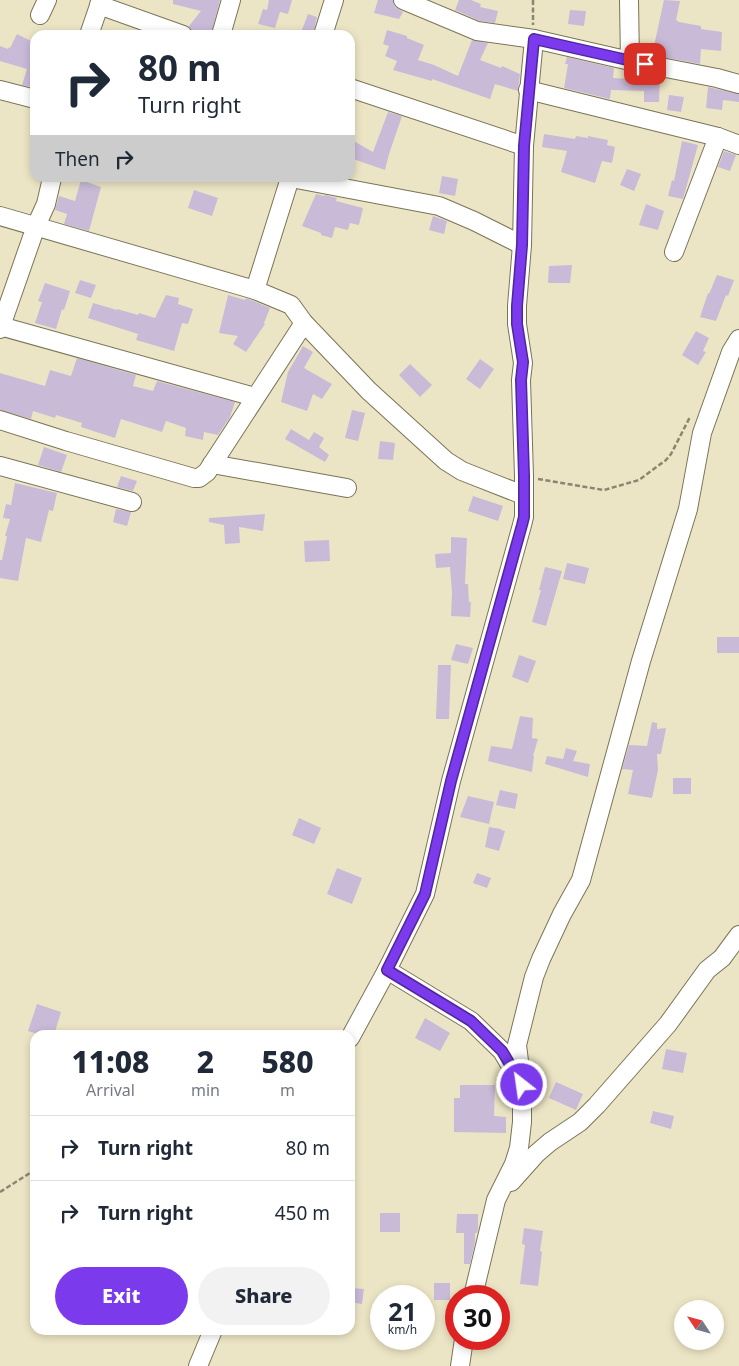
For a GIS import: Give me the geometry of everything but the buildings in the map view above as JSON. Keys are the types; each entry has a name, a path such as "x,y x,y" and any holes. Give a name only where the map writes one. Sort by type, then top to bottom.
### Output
{"street":[{"path":"222,30 231,0"},
{"path":"325,30 334,0"},
{"path":"403,0 428,5 477,31 534,39 739,84"},
{"path":"629,0 630,61"},
{"path":"91,30 100,2 170,30"},
{"path":"354,1030 425,894 451,781 524,517 521,380 523,362 517,324 517,306 522,245 524,146 534,39"},
{"path":"0,90 30,98"},
{"path":"355,90 524,146"},
{"path":"528,90 718,137 739,146"},
{"path":"674,252 718,137"},
{"path":"51,182 46,204 36,226 0,327 255,397"},
{"path":"255,290 289,182"},
{"path":"311,182 439,206 522,245"},
{"path":"0,216 255,290 291,305 304,323 369,391 446,461 462,471 523,495"},
{"path":"0,420 66,441 199,478 203,476 212,464 304,323"},
{"path":"476,1285 496,1200 514,1164 519,1148 522,1122 522,1085 517,1045 534,977 558,922 581,880 641,661 688,509 702,433 731,352 739,339"},
{"path":"212,464 347,488"},
{"path":"0,466 132,502"},
{"path":"496,1200 520,1170 536,1154 580,1122 598,1105 668,1024 707,970 722,958 739,936"},
{"path":"387,970 471,1021 502,1051 522,1085"},
{"path":"198,1366 211,1335"},
{"path":"460,1366 462,1350"}],"path":[{"path":"533,0 534,39"},
{"path":"524,476 604,490 639,480 666,460 671,454 695,409"},
{"path":"0,1192 30,1173"}],"route":[{"path":"522,1085 502,1051 471,1021 387,970 425,894 451,781 524,517 521,380 523,362 517,324 517,293 522,245 524,146 534,39 645,64"}]}
